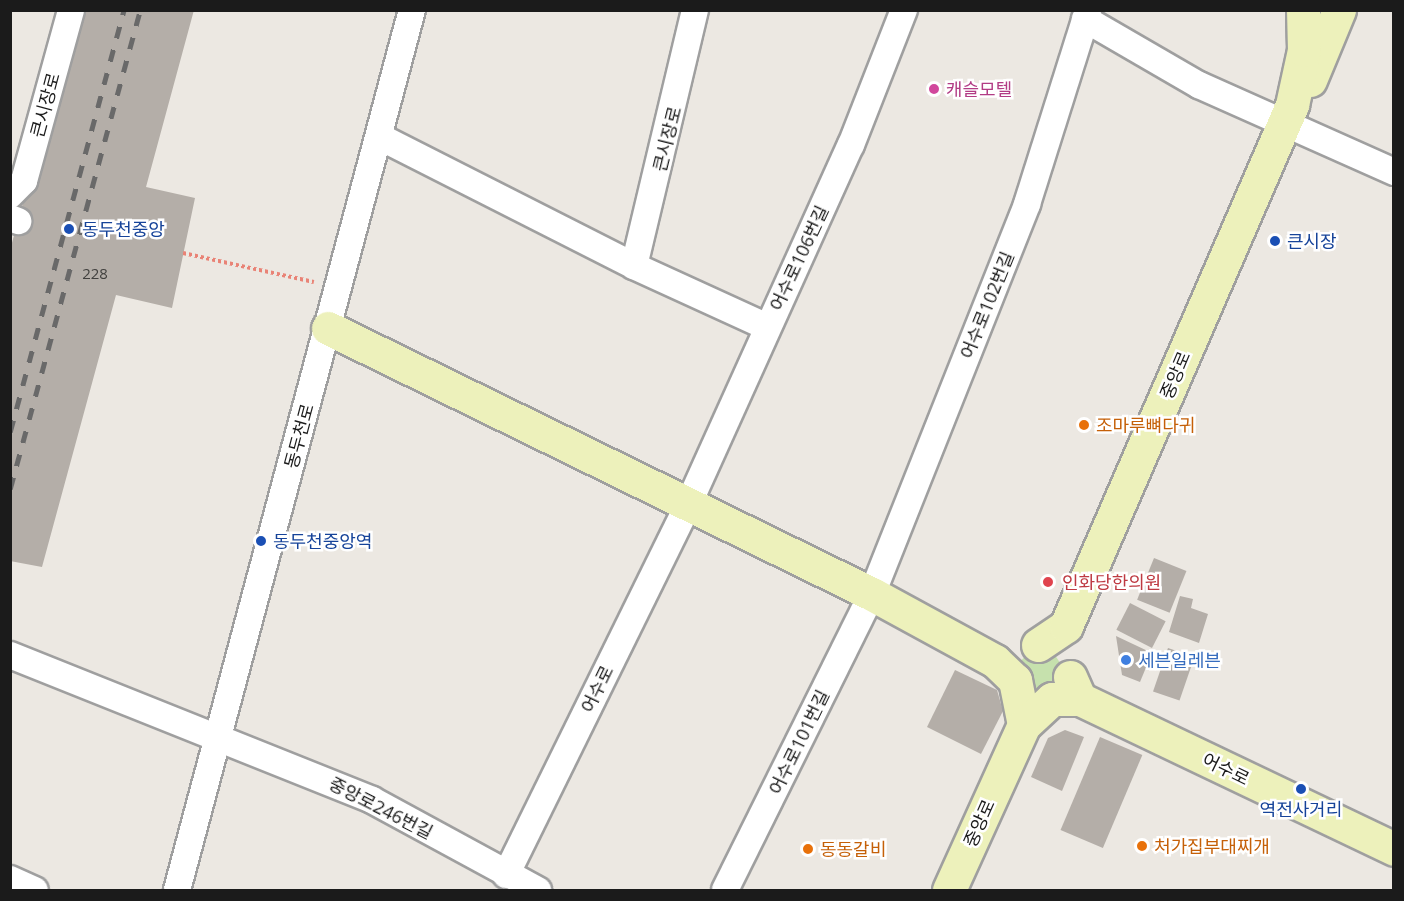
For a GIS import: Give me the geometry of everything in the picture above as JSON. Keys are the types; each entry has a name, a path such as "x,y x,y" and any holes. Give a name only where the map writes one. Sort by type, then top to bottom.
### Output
{"main road":[{"path":"1288,115 1304,50 1303,10"},
{"path":"1288,115 1304,94 1339,10"},
{"name":"중앙로","path":"949,891 1024,725 1042,672 1066,626 1288,115"},
{"name":"어수로","path":"328,328 872,594 1042,672 1394,849"}],"street":[{"name":"큰시장로","path":"10,195 24,181 71,10"},
{"name":"동두천로","path":"177,891 328,328 382,138 412,10"},
{"name":"큰시장로","path":"634,266 695,10"},
{"name":"어수로106번길","path":"689,503 851,145 904,10"},
{"path":"1087,15 1288,115 1394,172"},
{"name":"어수로102번길","path":"872,594 1027,204 1087,15"},
{"path":"382,138 634,266 767,327"},
{"name":"어수로","path":"506,875 689,503"},
{"name":"어수로101번길","path":"725,891 872,594"},
{"path":"10,655 220,735"},
{"name":"중앙로246번길","path":"220,735 372,800 538,891"},
{"path":"10,879 35,891"}],"path":[{"path":"183,253 339,288"}],"green space":[{"path":"1052,651 1065,670 1061,685 1032,694 1019,663 1029,652"}],"building":[{"path":"76,10 194,10 146,187 195,198 172,308 116,295 42,567 10,561 10,250"},
{"path":"1154,558 1186,571 1170,613 1137,600"},
{"path":"1180,596 1193,599 1191,608 1208,614 1199,643 1169,632"},
{"path":"1130,603 1166,621 1152,648 1116,630"},
{"path":"1116,636 1152,653 1140,682 1122,675"},
{"path":"1168,648 1194,657 1179,701 1153,691"},
{"path":"955,670 997,690 1003,711 981,754 927,727"},
{"path":"1065,730 1084,737 1062,791 1031,777 1048,738"},
{"path":"1100,737 1142,755 1103,848 1061,830"}],"railway":[{"path":"10,432 124,10"},
{"path":"10,489 140,10"}],"place":[{"name":"캐슬모텔","path":"934,89"},
{"name":"동두천중앙","path":"69,229"},
{"name":"큰시장","path":"1275,241"},
{"name":"조마루뼈다귀","path":"1084,425"},
{"name":"동두천중앙역","path":"261,541"},
{"name":"인화당한의원","path":"1048,582"},
{"name":"세븐일레븐","path":"1126,660"},
{"name":"역전사거리","path":"1301,789"},
{"name":"처가집부대찌개","path":"1142,846"},
{"name":"동동갈비","path":"808,849"}]}
